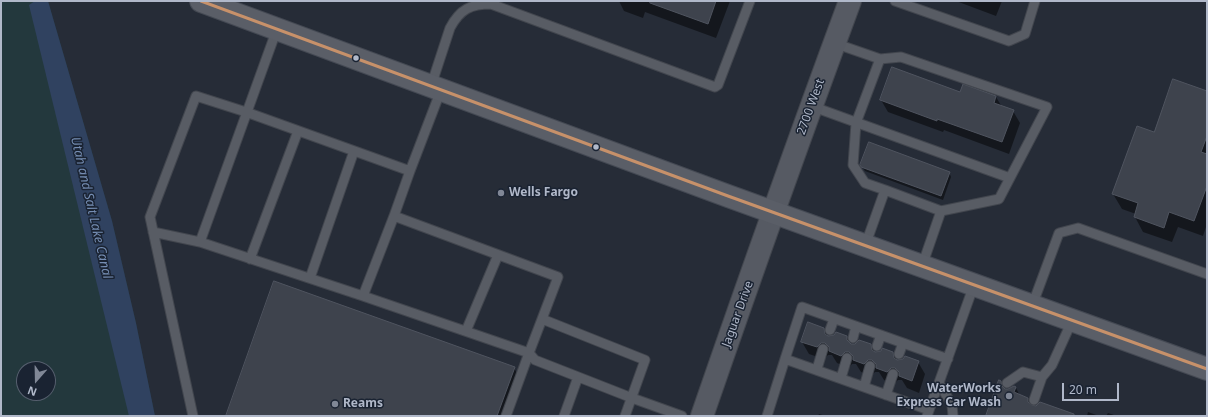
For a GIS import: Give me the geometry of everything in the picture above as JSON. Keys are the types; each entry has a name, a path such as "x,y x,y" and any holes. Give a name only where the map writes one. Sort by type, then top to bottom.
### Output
{"main road":[{"path":"201,1 864,246 1207,369"},
{"name":"2700 West","path":"774,212 850,1"},
{"name":"Jaguar Drive","path":"702,416 774,212"}],"lane":[{"path":"363,296 410,171 436,88 450,28 466,5 473,6 491,4 499,6 715,87 718,85 750,1"},
{"path":"895,1 1009,42 1025,34 1034,1"},
{"path":"200,242 277,29"},
{"path":"834,42 880,59 901,57 1047,108 999,199 941,211 865,183 853,165 856,123 880,59"},
{"path":"194,416 150,217 196,96 246,112 410,171"},
{"path":"811,106 1010,178"},
{"path":"250,259 298,131"},
{"path":"310,278 354,151"},
{"path":"864,246 885,190"},
{"path":"922,266 941,211"},
{"path":"394,216 558,277 506,416"},
{"path":"1032,306 1059,233 1078,228 1207,274"},
{"path":"153,232 200,242 529,353 535,360 682,416"},
{"path":"466,332 498,255"},
{"path":"785,359 841,378 928,413 974,285"},
{"path":"767,416 802,307 948,359"},
{"path":"542,319 645,360 625,416"},
{"path":"830,330 834,319"},
{"path":"1034,400 1042,377 1052,365 1072,321"},
{"path":"853,338 856,326"},
{"path":"877,346 881,335"},
{"path":"899,354 903,343"},
{"path":"817,370 824,349"},
{"path":"841,378 847,358"},
{"path":"864,387 870,366"},
{"path":"1007,383 1023,372 1042,377"},
{"path":"886,395 893,374"},
{"path":"564,416 578,377"},
{"path":"939,383 952,405 953,416"}],"green space":[{"path":"1,1 48,1 112,221 136,323 155,416 1,416"}],"water":[{"name":"Utah and Salt Lake Canal","path":"35,1 48,1 112,221 136,323 155,416 129,416 29,5"}],"building":[{"path":"651,1 716,1 708,24 650,3"},
{"path":"892,67 960,92 963,84 996,96 994,103 1014,110 1002,142 937,119 937,121 880,100"},
{"path":"1173,79 1207,91 1207,136 1201,152 1207,154 1207,186 1194,221 1169,212 1164,228 1134,217 1138,203 1112,194 1137,126 1154,132"},
{"path":"869,142 950,172 941,196 861,167 860,165"},
{"path":"274,281 515,367 497,416 226,416"},
{"path":"808,322 824,328 825,334 828,336 834,335 836,332 847,336 847,340 851,344 855,344 859,340 871,344 872,350 875,352 881,351 882,348 893,352 894,358 897,360 903,359 905,356 919,361 912,381 899,376 899,372 895,368 891,368 887,372 876,368 876,364 872,360 868,360 864,364 853,360 853,356 849,352 845,352 841,356 829,351 829,347 825,343 821,343 817,347 801,342"},
{"name":"WaterWorks Express Car Wash","path":"999,380 1005,389 1014,386 1016,387 1014,392 1028,398 1028,402 1032,405 1036,406 1040,402 1074,414 1074,416 986,416"}],"transit line":[{"path":"201,1 728,196 1207,369"}],"place":[{"name":"Wells Fargo","path":"501,193"},
{"name":"WaterWorks Express Car Wash","path":"1009,396"},
{"name":"Reams","path":"335,404"}]}
